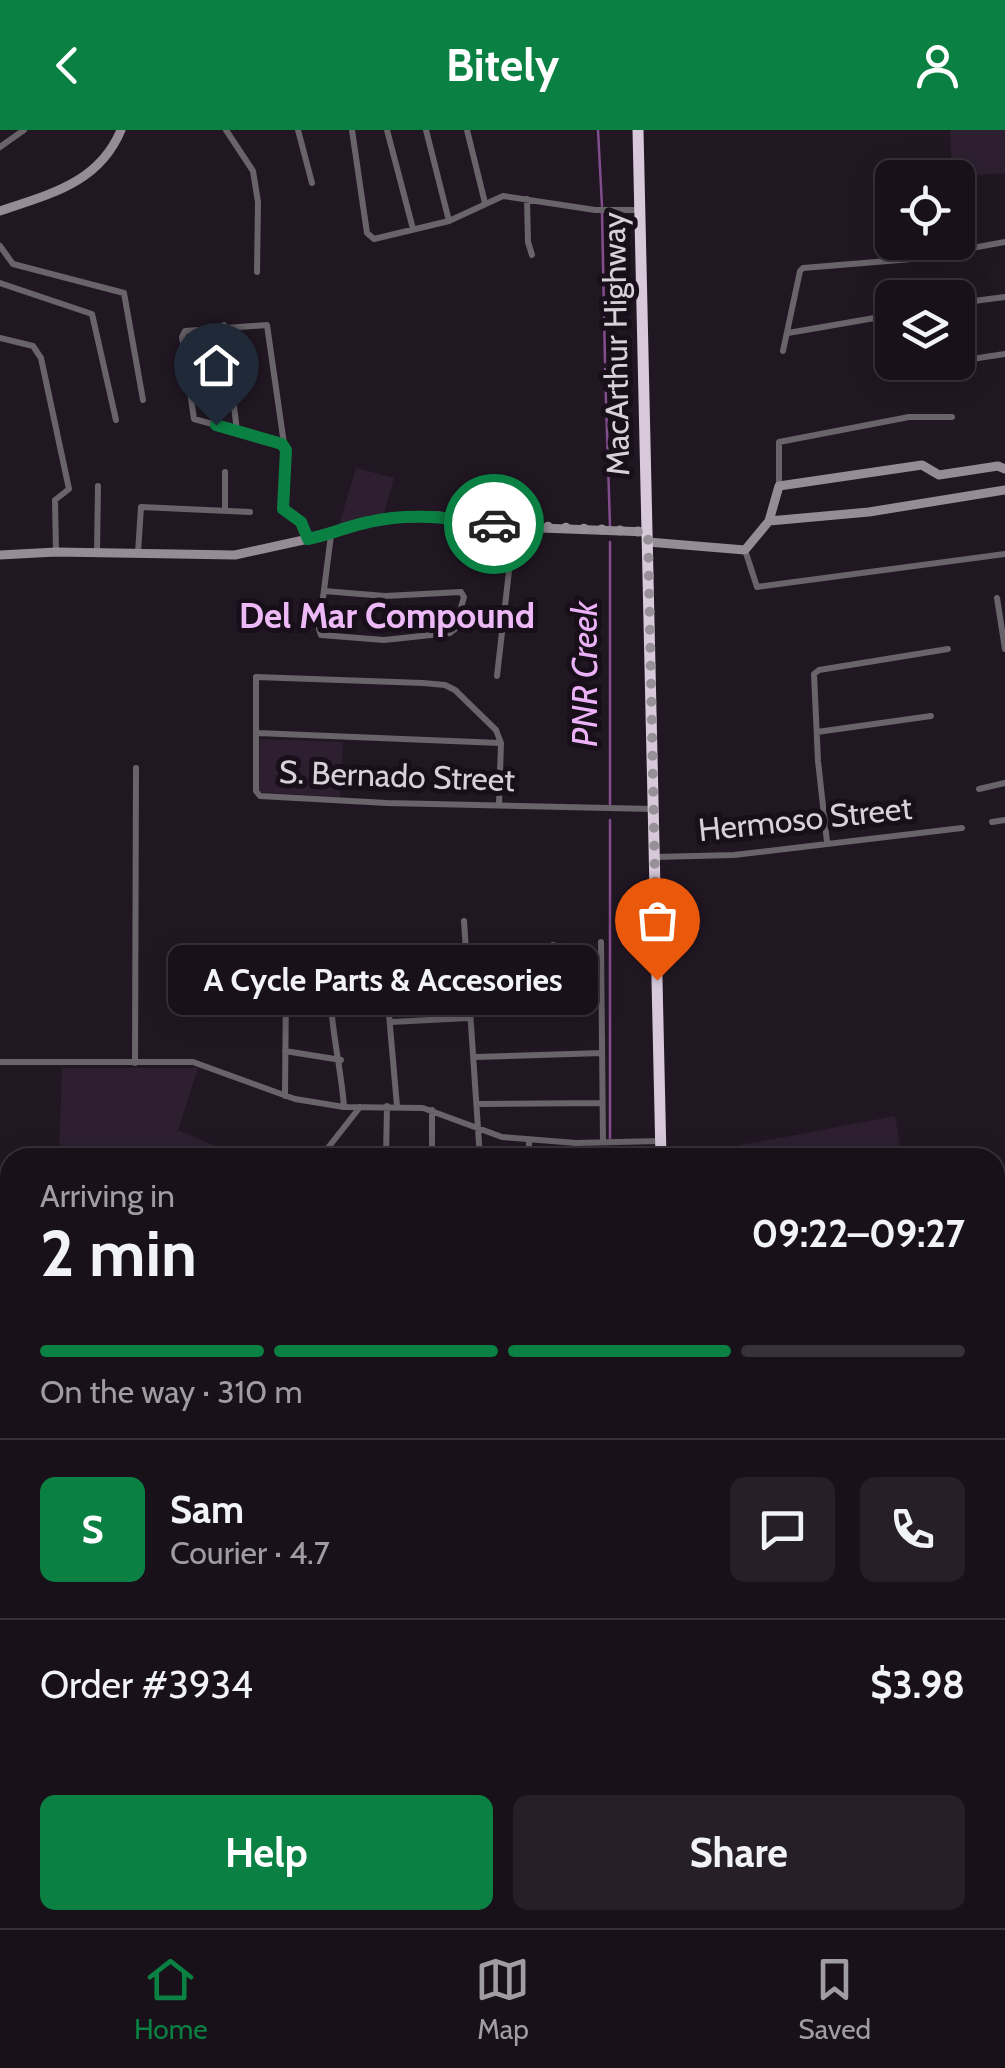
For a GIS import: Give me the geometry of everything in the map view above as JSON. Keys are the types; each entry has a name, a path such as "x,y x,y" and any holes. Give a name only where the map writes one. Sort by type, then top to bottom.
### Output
{"highway":[{"name":"MacArthur Highway","path":"638,130 660,1148"}],"street":[{"path":"1,146 24,130"},
{"path":"0,211 84,177 109,156 121,130"},
{"path":"226,130 253,171 258,202 257,272"},
{"path":"298,130 312,183"},
{"path":"352,130 366,233 374,239 449,221 502,196 595,210 640,210"},
{"path":"388,130 413,228"},
{"path":"426,130 449,221"},
{"path":"466,130 485,203"},
{"path":"527,200 532,255"},
{"path":"783,352 803,268 912,259 1005,242"},
{"path":"0,246 13,264 124,293 142,400"},
{"path":"0,283 92,314 116,420"},
{"path":"975,300 1005,296"},
{"path":"788,333 875,318"},
{"path":"282,444 192,416 182,337 185,331 265,324 268,327 282,444 286,450 283,509 301,522 308,539"},
{"path":"224,326 237,431"},
{"path":"0,338 33,346 41,358 69,489 54,500 56,552"},
{"path":"975,358 1005,354"},
{"path":"745,550 770,520 780,486 779,442 909,418 952,417"},
{"path":"780,486 922,465 936,475 1005,468"},
{"path":"225,510 226,472"},
{"path":"97,552 98,486"},
{"path":"770,520 870,512 1005,490"},
{"path":"138,553 142,507 250,512"},
{"path":"0,555 235,555 402,516 438,516 745,550"},
{"path":"497,676 514,527"},
{"path":"324,590 385,596 461,592 464,598 455,630 450,633 384,640 321,635 324,590 331,534"},
{"path":"745,550 757,587 1005,554"},
{"path":"997,598 1005,649"},
{"path":"827,842 814,674 819,670 948,649"},
{"name":"S. Bernado Street","path":"501,742 481,713 445,685 256,677 256,791 260,796 387,804 653,810"},
{"path":"816,732 931,716"},
{"path":"257,734 501,742 499,804"},
{"path":"135,1062 136,768"},
{"path":"979,789 1005,783"},
{"path":"992,822 1005,820"},
{"name":"Hermoso Street","path":"654,857 734,855 962,828"},
{"path":"464,921 480,1148"},
{"path":"600,942 603,1142"},
{"path":"553,944 556,1004"},
{"path":"385,969 397,1106"},
{"path":"263,988 330,990 330,1022 341,1060 344,1107"},
{"path":"285,1096 286,988"},
{"path":"468,1004 601,1004"},
{"path":"391,1022 468,1018"},
{"path":"286,1051 341,1060"},
{"path":"474,1056 602,1053"},
{"path":"0,1062 193,1062 285,1096 344,1107 432,1110 529,1141 660,1141"},
{"path":"478,1104 602,1103"},
{"path":"328,1148 361,1106"},
{"path":"386,1106 386,1148"},
{"path":"432,1110 432,1148"},
{"path":"529,1141 529,1148"},
{"path":"576,1143 576,1148"}],"shaded area":[{"path":"950,130 1005,130 1005,173 975,175 975,160 951,160"},
{"path":"356,468 394,478 384,513 339,525"},
{"path":"260,739 343,742 340,797 259,792"},
{"path":"62,1068 198,1068 178,1130 221,1148 59,1148"},
{"path":"895,1116 900,1148 723,1148"}],"waterway":[{"name":"PNR Creek","path":"598,130 602,206"},
{"name":"PNR Creek","path":"602,213 605,362"},
{"name":"PNR Creek","path":"605,369 610,526"},
{"name":"PNR Creek","path":"610,542 610,804"},
{"name":"PNR Creek","path":"610,820 610,1138"}],"way so far":[{"path":"494,524 648,532 657,980"}],"place":[{"name":"A Cycle Parts & Accesories","path":"657,980"}],"district":[{"name":"Del Mar Compound","path":"387,616"}],"route":[{"path":"216,425 282,444 286,450 283,509 301,522 308,539 402,516 438,516 494,524"}]}
